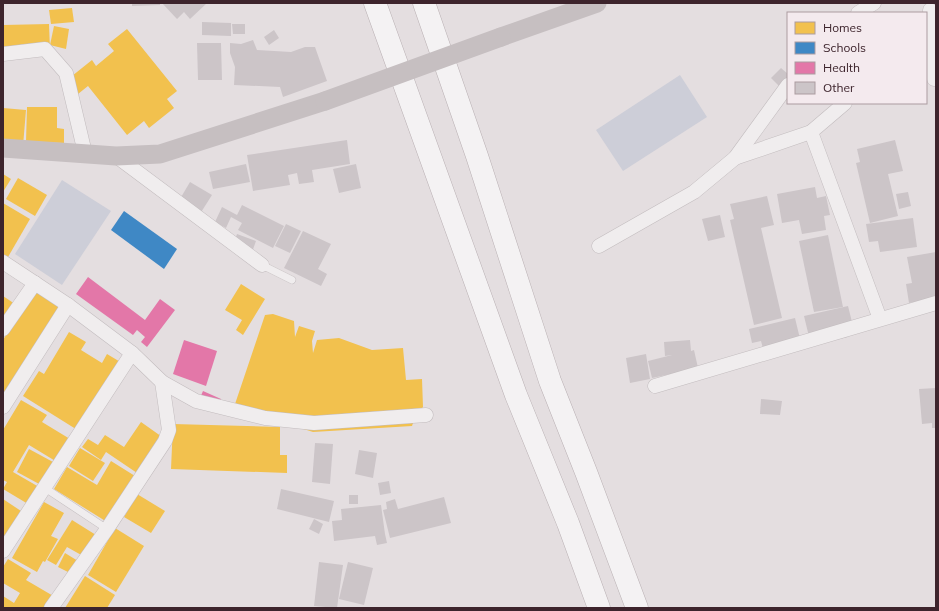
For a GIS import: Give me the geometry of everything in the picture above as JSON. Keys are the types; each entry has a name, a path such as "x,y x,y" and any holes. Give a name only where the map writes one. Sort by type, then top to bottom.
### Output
{"highway":[{"path":"376,3 516,395 568,523 599,608"},
{"path":"424,3 480,163 550,381 586,472 636,608"}],"main road":[{"path":"3,148 116,156 160,154 325,102 597,3"}],"street":[{"path":"860,12 874,3"},
{"path":"930,10 932,80"},
{"path":"3,54 45,49 66,73 85,153"},
{"path":"599,246 694,192 735,158 787,86"},
{"path":"735,158 811,132 843,104"},
{"path":"811,132 880,319"},
{"path":"116,156 262,266"},
{"path":"3,262 68,305 132,353 162,382 196,401 264,418 314,423 426,415"},
{"path":"3,329 35,283"},
{"path":"655,386 880,319 936,304"},
{"path":"3,407 68,305"},
{"path":"3,551 132,353"},
{"path":"51,608 107,529 165,441 169,430 162,382"}],"lane":[{"path":"262,266 292,280"},
{"path":"45,488 107,529"}],"shaded area":[{"path":"680,75 707,117 623,171 596,130"},
{"path":"62,180 111,211 62,285 15,254"}],"building: Homes":[{"path":"72,8 74,22 51,24 49,10"},
{"path":"49,24 50,50 3,51 3,25"},
{"path":"54,26 69,29 66,49 50,45"},
{"path":"127,29 177,91 167,99 174,108 149,128 144,121 127,135 88,86 78,94 67,80 92,60 96,66 114,51 108,44"},
{"path":"27,107 57,107 57,128 64,129 64,143 26,142"},
{"path":"3,108 26,110 23,146 3,145"},
{"path":"3,174 11,179 3,192"},
{"path":"18,178 47,195 35,216 6,199"},
{"path":"3,203 30,219 8,257 3,254"},
{"path":"241,284 265,299 243,335 236,330 242,320 225,310"},
{"path":"34,291 62,308 3,400 3,340"},
{"path":"3,296 18,306 3,328"},
{"path":"273,314 294,321 295,337 299,326 315,331 312,341 313,353 317,340 339,338 372,350 403,348 406,380 422,379 423,407 415,417 412,426 313,432 234,407 265,315"},
{"path":"69,332 86,342 81,350 102,363 107,354 122,363 79,431 23,396 39,371 44,374"},
{"path":"21,400 47,415 42,422 70,439 57,462 29,445 13,472 39,487 28,504 3,489 7,482 3,480 3,430"},
{"path":"141,422 165,439 140,475 106,452 101,460 82,447 88,439 98,445 105,435 124,447"},
{"path":"173,424 280,427 280,455 287,455 287,473 171,469"},
{"path":"80,448 105,463 93,481 69,466"},
{"path":"29,449 53,462 41,485 17,472"},
{"path":"111,461 135,476 107,522 54,489 67,467 97,485"},
{"path":"137,494 165,511 151,533 124,517"},
{"path":"3,499 21,511 3,539"},
{"path":"44,502 64,513 51,536 58,539 45,562 43,561 37,572 12,558"},
{"path":"72,520 96,535 83,556 67,547 56,565 47,560"},
{"path":"115,528 144,546 116,592 88,575"},
{"path":"65,553 78,561 72,574 58,567"},
{"path":"8,559 31,573 26,580 55,597 48,608 3,608 3,596 14,603 20,593 3,583 3,567"},
{"path":"85,576 115,595 107,608 65,608"}],"building: Schools":[{"path":"124,211 177,249 164,269 111,230"}],"building: Health":[{"path":"88,277 145,320 160,299 175,310 147,347 141,342 145,337 137,330 133,335 76,294"},
{"path":"184,340 217,351 206,386 173,374"},
{"path":"203,391 221,399 217,408 199,400"}],"building: Other":[{"path":"132,3 160,3 160,5 132,6"},
{"path":"162,3 207,3 190,19 184,12 177,19"},
{"path":"202,22 231,23 231,36 202,35"},
{"path":"232,24 245,24 245,34 233,34"},
{"path":"274,30 279,38 269,45 264,37"},
{"path":"253,40 257,50 291,52 305,47 315,47 327,81 283,97 280,87 234,85 235,67 230,53 230,43 241,44"},
{"path":"197,43 221,43 222,80 198,80"},
{"path":"781,68 787,73 787,79 780,87 771,78"},
{"path":"347,140 350,164 312,170 314,182 299,184 297,173 288,175 290,185 253,191 247,155"},
{"path":"895,140 903,171 888,174 898,216 870,223 856,163 860,162 857,149"},
{"path":"246,164 250,182 213,189 209,172"},
{"path":"356,164 361,188 339,193 333,169"},
{"path":"190,182 212,195 198,217 177,204"},
{"path":"815,187 817,198 826,196 830,215 824,216 826,230 802,234 799,220 782,223 777,194"},
{"path":"908,192 911,206 899,209 896,194"},
{"path":"767,196 774,225 761,228 782,318 754,325 730,220 734,219 730,204"},
{"path":"242,205 284,226 273,248 238,230 242,223 231,217 226,228 215,222 222,207 237,215"},
{"path":"720,215 725,237 708,241 702,219"},
{"path":"913,218 917,247 880,252 878,241 869,242 866,224"},
{"path":"286,224 301,231 290,253 275,246"},
{"path":"303,231 331,244 318,269 327,274 321,286 284,268"},
{"path":"237,234 256,241 251,255 232,248"},
{"path":"828,235 843,307 814,312 799,241"},
{"path":"936,252 936,310 920,313 919,301 909,303 906,284 912,283 907,257"},
{"path":"848,306 852,322 845,324 848,337 811,345 804,316"},
{"path":"795,318 802,347 765,356 761,341 752,343 749,329"},
{"path":"690,340 691,351 694,350 698,368 652,378 648,361 672,355 665,356 664,342"},
{"path":"646,354 650,379 630,383 626,358"},
{"path":"936,388 936,428 932,428 932,423 922,424 919,389"},
{"path":"761,399 782,401 780,415 760,414"},
{"path":"315,443 333,444 330,484 312,482"},
{"path":"359,450 377,453 373,478 355,474"},
{"path":"389,481 391,493 380,495 378,483"},
{"path":"281,489 334,501 329,522 277,509"},
{"path":"349,495 358,495 358,504 349,504"},
{"path":"444,497 451,523 390,538 383,510 387,509 386,502 395,499 398,509"},
{"path":"381,505 387,543 377,545 375,536 334,541 332,521 342,520 341,509"},
{"path":"314,519 323,524 319,534 309,529"},
{"path":"319,562 343,565 337,608 314,606"},
{"path":"348,562 373,568 364,605 339,599"}]}
